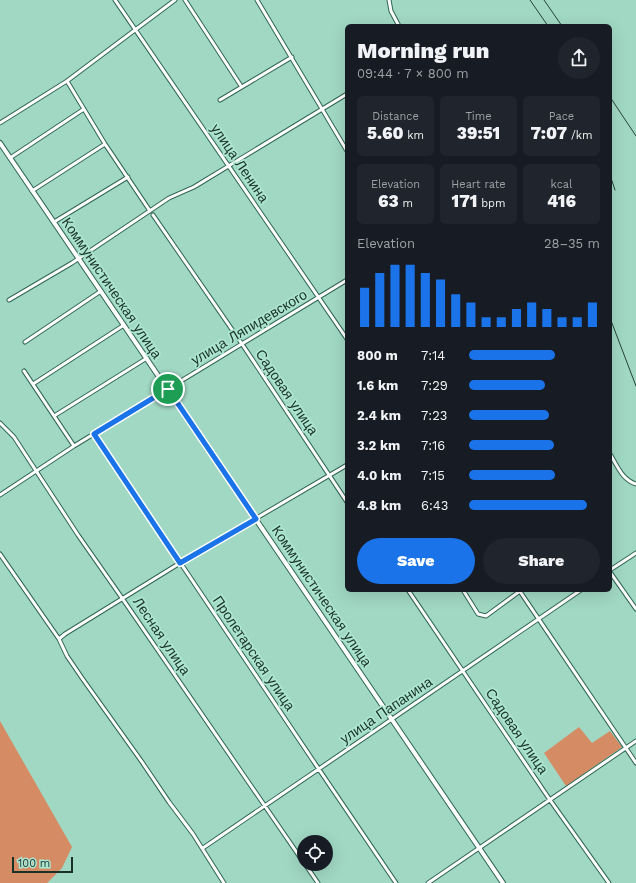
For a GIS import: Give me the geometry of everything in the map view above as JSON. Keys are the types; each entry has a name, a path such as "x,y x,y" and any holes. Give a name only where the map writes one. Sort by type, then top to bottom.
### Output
{"street":[{"name":"улица Ленина","path":"115,0 345,336"},
{"path":"0,123 67,81 175,0"},
{"path":"185,0 242,86"},
{"path":"257,0 345,148"},
{"path":"389,0 391,11 398,24"},
{"path":"220,100 292,57"},
{"path":"67,81 105,144 150,211"},
{"path":"9,300 72,263 78,257 169,198 194,187 345,95"},
{"path":"10,158 84,109"},
{"name":"Коммунистическая улица","path":"0,143 503,883"},
{"path":"32,191 105,144"},
{"path":"54,222 128,177"},
{"name":"Садовая улица","path":"153,215 242,344 345,499"},
{"name":"улица Ляпидевского","path":"0,495 74,446 345,281"},
{"path":"25,342 101,291"},
{"path":"34,384 124,325"},
{"path":"54,416 146,358"},
{"path":"24,370 74,446"},
{"name":"Лесная улица","path":"0,423 14,437 81,540 297,853"},
{"name":"Пролетарская улица","path":"94,434 396,883"},
{"path":"612,457 622,474 629,482 636,484"},
{"path":"59,640 65,634 122,598 345,466"},
{"path":"612,570 636,553"},
{"path":"0,554 124,738 203,848 224,883"},
{"path":"612,574 636,609"},
{"name":"Садовая улица","path":"409,592 550,800 609,883"},
{"path":"464,592 478,614 486,616 518,592"},
{"path":"520,592 636,763"},
{"name":"улица Папанина","path":"203,848 578,592"},
{"path":"428,883 636,741"},
{"name":"Лесная улица","path":"310,871 318,883"}],"shaded area":[{"path":"0,721 72,847 62,868 47,883 0,883"},
{"path":"579,727 592,743 610,731 622,747 566,786 544,753"}],"railway":[{"path":"530,0 547,24"},
{"path":"544,0 561,24"},
{"path":"612,100 636,136"},
{"path":"612,181 615,190"},
{"path":"612,323 636,386"}],"route":[{"path":"168,389 256,519 180,563 94,434 168,389"}]}
